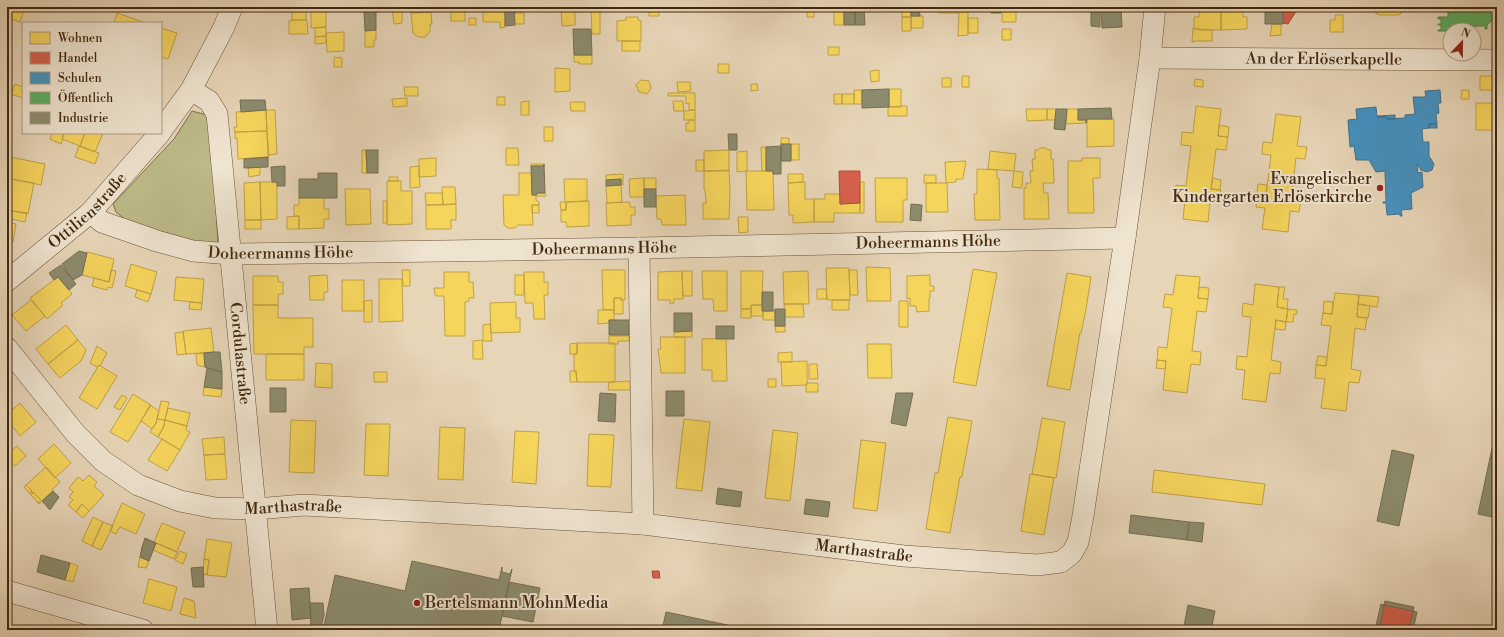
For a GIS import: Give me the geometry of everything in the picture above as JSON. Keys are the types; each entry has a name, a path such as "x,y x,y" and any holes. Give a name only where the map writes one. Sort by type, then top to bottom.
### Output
{"street":[{"name":"Ottilienstraße","path":"162,129 191,90 224,27 232,7"},
{"path":"1125,238 1150,58 1155,7"},
{"name":"An der Erlöserkapelle","path":"1150,58 1497,60"},
{"name":"Cordulastraße","path":"191,90 209,101 217,114 267,630"},
{"name":"Ottilienstraße","path":"7,281 91,212 158,134"},
{"name":"Doheermanns Höhe","path":"91,212 102,222 157,241 193,251 231,254 639,248 1125,238"},
{"name":"Marthastraße","path":"7,348 75,434 103,461 138,485 180,501 215,508 256,510 304,506 643,524 904,556 1037,565 1061,562 1072,553 1078,542 1125,238"},
{"path":"639,248 643,524"},
{"path":"7,591 143,630"}],"shaded area":[{"path":"192,111 207,115 214,176 218,243 195,241 128,222 116,212 113,204 174,139"}],"building: Wohnen":[{"path":"7,7 25,7 20,22 7,18"},
{"path":"292,7 306,7 306,20 292,20"},
{"path":"392,7 402,7 402,23 394,24"},
{"path":"411,7 431,7 431,12 411,13"},
{"path":"452,7 465,7 465,9 452,9"},
{"path":"483,7 505,8 505,27 500,28 500,22 483,22"},
{"path":"561,7 583,7 583,12 575,12 575,25 562,26"},
{"path":"633,7 646,7 646,9 633,9"},
{"path":"649,7 659,7 659,16 649,16"},
{"path":"702,7 712,7 713,10 702,11"},
{"path":"807,7 814,7 814,17 807,17"},
{"path":"902,7 911,7 911,17 902,17"},
{"path":"939,7 959,7 959,13 939,13"},
{"path":"1002,7 1016,7 1016,22 1002,22"},
{"path":"1066,7 1091,7 1091,9 1066,10"},
{"path":"1199,7 1221,7 1221,30 1194,29 1194,17 1199,17"},
{"path":"1221,7 1243,7 1243,17 1247,17 1247,29 1221,30"},
{"path":"1376,7 1401,7 1401,14 1379,15 1376,14"},
{"path":"326,8 326,27 311,28 311,9"},
{"path":"834,8 844,8 844,25 834,25"},
{"path":"451,9 465,9 465,21 451,21"},
{"path":"591,10 600,10 600,34 592,34"},
{"path":"431,12 432,24 430,24 430,32 425,37 418,37 413,33 411,13"},
{"path":"959,12 968,12 968,35 958,36"},
{"path":"117,13 143,22 114,22"},
{"path":"514,13 524,13 524,24 515,24"},
{"path":"1335,15 1343,15 1343,32 1330,32 1330,20 1335,20"},
{"path":"911,16 923,16 923,28 911,28"},
{"path":"626,17 638,17 638,20 641,21 641,41 617,41 617,21 626,20"},
{"path":"902,17 911,17 911,31 902,31"},
{"path":"469,18 476,18 476,25 469,25"},
{"path":"968,18 978,18 978,33 968,33"},
{"path":"307,20 308,34 289,34 289,21"},
{"path":"1272,24 1281,24 1281,35 1270,36"},
{"path":"326,27 326,36 315,37 315,28"},
{"path":"162,28 177,33 168,59 162,57"},
{"path":"1193,28 1199,30 1212,30 1212,41 1192,42"},
{"path":"1002,29 1011,29 1011,40 1002,40"},
{"path":"376,30 374,47 365,47 365,31"},
{"path":"344,32 344,51 327,52 326,33"},
{"path":"326,36 326,43 315,44 315,37"},
{"path":"622,41 640,41 640,51 622,51"},
{"path":"828,47 839,47 839,55 828,55"},
{"path":"574,55 592,55 592,64 579,64 579,62 574,62"},
{"path":"334,57 342,58 342,67 334,67"},
{"path":"718,64 729,64 729,73 718,73"},
{"path":"555,68 570,69 570,91 555,92"},
{"path":"879,70 879,81 871,82 870,71"},
{"path":"962,76 969,76 969,87 962,87"},
{"path":"1480,76 1497,76 1497,90 1480,90"},
{"path":"942,78 951,78 951,87 942,87"},
{"path":"1195,79 1203,80 1203,87 1194,86"},
{"path":"641,80 649,81 651,88 647,94 639,92 636,85"},
{"path":"677,82 690,82 691,91 678,92"},
{"path":"15,84 22,87 22,98 11,94"},
{"path":"751,84 757,84 758,90 751,91"},
{"path":"404,87 418,87 418,96 405,96"},
{"path":"889,89 901,89 901,107 889,107"},
{"path":"854,90 862,90 862,104 854,104"},
{"path":"1462,90 1469,90 1469,99 1461,99"},
{"path":"668,93 695,93 695,110 689,110 689,103 686,104 686,96 668,96"},
{"path":"834,94 842,94 842,104 834,104"},
{"path":"842,94 854,94 854,104 842,104"},
{"path":"497,97 505,97 505,105 497,105"},
{"path":"407,98 407,106 393,107 392,99"},
{"path":"529,101 529,115 521,115 521,102"},
{"path":"673,101 683,101 684,111 674,111"},
{"path":"570,102 585,102 585,111 571,111"},
{"path":"1476,103 1497,103 1497,130 1476,130"},
{"path":"907,106 907,116 888,116 888,107"},
{"path":"1196,106 1221,109 1218,136 1228,137 1226,150 1216,149 1211,189 1221,190 1220,204 1210,202 1208,222 1183,219 1185,200 1175,198 1176,185 1186,186 1191,146 1181,145 1182,132 1193,133"},
{"path":"1026,109 1047,109 1047,120 1027,121"},
{"path":"1047,109 1056,109 1055,120 1047,120"},
{"path":"1067,109 1078,109 1078,120 1086,120 1086,123 1066,124"},
{"path":"266,110 267,131 235,132 234,127 237,127 236,112"},
{"path":"266,110 275,110 277,154 268,155"},
{"path":"695,110 695,120 684,120 684,111"},
{"path":"1276,114 1301,117 1297,146 1307,147 1305,159 1296,158 1291,198 1301,199 1299,212 1290,211 1288,232 1262,229 1265,208 1256,207 1257,194 1266,195 1271,155 1262,154 1263,142 1272,143"},
{"path":"1087,119 1114,119 1114,146 1087,147"},
{"path":"689,120 695,120 695,131 686,131 686,123 689,123"},
{"path":"1219,125 1229,127 1228,137 1218,136"},
{"path":"544,127 553,127 553,141 544,141"},
{"path":"267,131 269,157 238,159 237,138 235,139 235,132"},
{"path":"52,134 64,134 61,144 50,139"},
{"path":"64,134 85,134 80,146 62,139"},
{"path":"85,134 103,134 95,152 80,146"},
{"path":"781,138 789,138 789,144 781,144"},
{"path":"791,144 799,144 799,160 791,160"},
{"path":"79,146 99,153 95,164 75,157"},
{"path":"761,147 766,147 766,171 762,171"},
{"path":"506,148 518,148 519,165 506,165"},
{"path":"1040,148 1051,150 1051,159 1053,159 1054,183 1043,183 1044,193 1048,193 1049,219 1024,219 1024,188 1026,188 1026,183 1031,183 1030,171 1033,171 1032,159 1035,159 1035,150"},
{"path":"362,150 366,150 367,173 362,173"},
{"path":"729,150 729,171 704,171 704,151"},
{"path":"747,151 747,171 737,172 737,152"},
{"path":"990,151 1016,154 1014,171 988,169"},
{"path":"10,157 45,164 41,185 7,178"},
{"path":"436,158 436,176 419,177 419,159"},
{"path":"1082,158 1100,158 1100,178 1093,178 1094,213 1068,213 1068,161 1082,161"},
{"path":"696,160 704,160 704,171 696,171"},
{"path":"966,161 963,179 956,179 956,182 946,183 945,162"},
{"path":"531,164 544,164 544,166 531,166"},
{"path":"419,166 420,187 410,188 410,167"},
{"path":"260,167 260,175 249,177 248,168"},
{"path":"977,169 997,170 997,178 999,178 1000,220 975,220 974,194 977,194"},
{"path":"729,170 729,219 703,219 703,203 706,203 704,171"},
{"path":"746,171 773,171 774,210 747,210"},
{"path":"1014,171 1023,172 1022,188 1012,187"},
{"path":"519,173 532,173 532,195 536,195 536,200 539,202 539,205 532,205 533,225 518,225 515,228 508,228 504,225 503,195 519,195"},
{"path":"623,174 623,185 621,185 621,179 606,180 606,175"},
{"path":"788,174 803,174 803,182 788,183"},
{"path":"924,175 936,175 936,183 924,183"},
{"path":"389,177 398,177 398,181 389,181"},
{"path":"644,178 644,197 630,197 629,179"},
{"path":"644,178 656,178 656,189 644,189"},
{"path":"875,178 907,178 907,200 903,200 903,222 876,222"},
{"path":"1213,178 1221,180 1220,190 1211,189"},
{"path":"10,179 34,183 28,214 7,210 7,193"},
{"path":"564,179 587,179 587,201 566,202 566,210 561,210 560,202 565,202"},
{"path":"387,181 401,181 401,191 412,191 412,224 387,225"},
{"path":"260,182 261,220 245,220 244,183"},
{"path":"260,182 277,182 277,219 261,220"},
{"path":"805,182 805,199 814,199 814,222 793,223 793,215 789,215 788,183"},
{"path":"860,182 864,182 864,213 860,213"},
{"path":"926,183 947,183 948,212 926,212"},
{"path":"1258,184 1267,185 1266,195 1257,194"},
{"path":"621,185 622,202 607,203 606,186"},
{"path":"442,187 455,187 456,204 443,205"},
{"path":"345,189 370,189 371,224 346,225"},
{"path":"425,193 442,193 443,205 426,205"},
{"path":"538,193 545,193 546,196 536,196"},
{"path":"825,194 840,194 840,204 860,203 860,213 834,213 834,222 814,222 814,199 825,199"},
{"path":"685,195 686,225 662,225 661,219 657,219 656,196"},
{"path":"324,197 324,209 329,209 329,219 324,219 324,228 299,229 299,216 294,216 294,205 299,205 299,198"},
{"path":"383,201 387,201 387,223 383,223"},
{"path":"589,201 589,226 567,227 566,222 561,222 561,210 566,210 566,202"},
{"path":"630,202 630,207 635,207 635,215 631,215 631,225 607,226 606,203"},
{"path":"456,204 456,220 451,220 451,229 426,229 426,205"},
{"path":"532,205 539,205 539,213 532,213"},
{"path":"7,210 27,213 25,222 7,218"},
{"path":"299,216 299,229 287,229 287,217"},
{"path":"738,217 748,217 748,232 739,233"},
{"path":"245,220 261,220 261,229 245,229"},
{"path":"7,222 16,224 13,242 7,241"},
{"path":"87,252 114,259 109,282 82,275"},
{"path":"131,264 157,272 151,294 125,286"},
{"path":"866,267 890,268 891,301 867,301"},
{"path":"826,268 849,268 850,300 827,300"},
{"path":"973,269 997,273 976,386 953,382"},
{"path":"111,270 116,271 112,288 108,287 107,290 92,286 94,278 109,282"},
{"path":"402,270 410,270 410,286 403,286"},
{"path":"602,270 625,270 625,300 621,300 621,298 614,298 614,310 603,310"},
{"path":"849,270 857,270 858,295 850,295"},
{"path":"682,271 683,299 674,299 674,303 670,304 670,300 658,300 658,272"},
{"path":"682,271 692,271 692,296 683,296"},
{"path":"702,271 727,271 727,311 714,311 713,299 703,299"},
{"path":"741,271 763,271 762,305 751,305 751,309 741,309"},
{"path":"808,271 809,304 784,304 783,272"},
{"path":"444,272 469,272 469,282 473,282 474,298 469,298 469,301 465,302 465,336 445,336 444,296 436,296 434,288 444,288"},
{"path":"524,272 544,272 544,282 548,282 548,295 544,295 545,319 534,319 533,303 525,303"},
{"path":"1067,273 1091,277 1070,390 1047,386"},
{"path":"327,275 328,292 324,292 324,300 310,300 309,276"},
{"path":"515,275 524,275 524,295 515,295"},
{"path":"930,275 930,286 934,286 934,291 930,291 929,311 917,312 916,306 910,306 910,298 907,299 907,276"},
{"path":"1176,275 1200,277 1198,298 1208,299 1206,312 1197,311 1192,351 1201,352 1200,365 1191,364 1187,393 1163,390 1166,361 1157,360 1158,347 1167,348 1172,308 1163,307 1165,294 1173,295"},
{"path":"253,276 278,276 278,282 283,282 283,294 278,294 278,305 253,305"},
{"path":"58,277 72,294 61,303 63,305 47,319 30,298"},
{"path":"176,277 204,279 202,303 174,300"},
{"path":"379,279 402,279 403,321 379,322"},
{"path":"342,280 364,280 364,311 342,311"},
{"path":"1255,284 1279,287 1277,307 1288,309 1286,322 1276,320 1271,360 1281,362 1280,374 1270,373 1266,402 1242,399 1245,370 1236,369 1237,356 1247,357 1251,317 1242,316 1243,303 1253,305"},
{"path":"1199,287 1209,288 1208,299 1198,298"},
{"path":"1279,287 1285,287 1283,299 1288,299 1287,309 1277,307"},
{"path":"817,289 826,289 827,299 817,299"},
{"path":"137,290 151,294 148,302 135,297"},
{"path":"1335,293 1359,295 1357,317 1367,318 1365,330 1355,328 1351,369 1361,371 1359,383 1349,382 1346,411 1321,408 1325,379 1315,378 1316,365 1326,366 1331,326 1321,325 1323,313 1332,314"},
{"path":"1359,295 1379,297 1377,307 1358,304"},
{"path":"614,298 621,298 621,300 623,300 623,314 614,314"},
{"path":"31,300 45,316 26,331 12,315"},
{"path":"372,300 372,322 364,322 364,301"},
{"path":"832,300 849,300 849,310 832,310"},
{"path":"899,301 908,301 908,327 899,327"},
{"path":"1324,301 1333,302 1332,314 1323,313"},
{"path":"190,302 202,303 201,310 189,309"},
{"path":"516,302 516,318 520,318 520,332 491,333 490,303"},
{"path":"784,304 803,304 804,317 785,317"},
{"path":"1358,304 1370,306 1368,318 1357,317"},
{"path":"253,305 278,305 278,318 313,318 313,347 304,347 304,354 254,354"},
{"path":"751,305 762,305 763,316 751,316"},
{"path":"741,309 751,309 751,318 741,318"},
{"path":"1288,309 1297,310 1297,314 1294,314 1293,322 1286,322"},
{"path":"598,310 614,310 614,320 609,320 609,323 598,324"},
{"path":"763,311 775,311 775,320 763,320"},
{"path":"1276,320 1286,322 1285,330 1275,329"},
{"path":"490,324 492,341 483,341 483,325"},
{"path":"66,325 78,340 48,364 36,349"},
{"path":"775,326 785,326 785,332 776,332"},
{"path":"211,328 214,352 186,354 183,331"},
{"path":"692,331 692,337 674,337 674,332"},
{"path":"183,332 186,354 177,355 175,333"},
{"path":"609,336 629,336 629,341 618,341 618,344 609,344"},
{"path":"660,337 685,337 685,373 661,373 658,349 661,349"},
{"path":"726,338 727,381 712,381 712,370 702,370 702,339"},
{"path":"78,340 86,350 81,361 60,378 48,364"},
{"path":"482,340 483,359 473,359 473,341"},
{"path":"577,343 615,343 615,382 577,382 576,371 574,371 574,354 577,354"},
{"path":"577,343 577,354 570,354 570,344"},
{"path":"867,344 891,344 892,378 868,378"},
{"path":"97,346 107,353 100,366 99,365 97,367 90,363"},
{"path":"792,352 792,362 778,362 778,353"},
{"path":"204,353 205,367 197,365 196,354"},
{"path":"266,354 304,354 304,380 266,380"},
{"path":"1318,356 1327,357 1326,366 1316,365"},
{"path":"1157,360 1166,361 1165,369 1156,368"},
{"path":"807,361 807,385 782,386 781,362"},
{"path":"316,363 332,364 332,388 315,387"},
{"path":"809,364 817,364 818,379 809,379"},
{"path":"99,365 117,376 97,409 79,398"},
{"path":"570,371 576,371 577,382 570,382"},
{"path":"374,372 387,372 387,382 374,382"},
{"path":"768,379 776,379 776,387 768,387"},
{"path":"630,381 630,390 608,390 609,382"},
{"path":"807,383 818,383 818,392 806,392"},
{"path":"204,387 222,389 221,397 203,395"},
{"path":"133,394 151,405 128,442 110,432"},
{"path":"122,395 127,398 120,410 114,407"},
{"path":"161,401 169,402 165,420 157,419"},
{"path":"20,403 36,422 20,436 7,420 7,414"},
{"path":"150,405 159,411 156,423 152,429 141,421"},
{"path":"168,408 190,413 187,426 165,420"},
{"path":"948,417 972,421 950,533 926,529 935,473 938,473"},
{"path":"1042,418 1065,422 1056,478 1032,474"},
{"path":"157,419 165,420 164,426 158,437 150,432"},
{"path":"684,419 710,422 702,491 676,488"},
{"path":"165,420 187,426 186,430 190,432 180,450 158,437 164,426"},
{"path":"291,420 316,421 314,473 289,472"},
{"path":"366,424 390,424 388,476 364,475"},
{"path":"440,427 465,428 463,480 438,479"},
{"path":"773,430 798,433 790,501 765,498"},
{"path":"515,431 539,432 536,484 512,482"},
{"path":"589,434 614,435 611,487 587,486"},
{"path":"224,437 225,454 204,455 202,439"},
{"path":"162,439 180,450 167,471 148,460"},
{"path":"861,440 886,443 877,511 853,508"},
{"path":"54,444 71,463 55,478 38,459"},
{"path":"17,446 26,456 15,466 7,455"},
{"path":"225,454 227,479 206,480 204,455"},
{"path":"46,467 60,482 39,504 38,503 41,500 33,492 32,494 30,492 32,491 26,485"},
{"path":"1154,470 1265,484 1262,505 1152,492"},
{"path":"1030,474 1054,478 1044,535 1021,531"},
{"path":"89,475 97,482 94,486 104,495 89,511 82,504 76,512 68,505 73,500 69,497 73,492 69,488 78,477 83,481"},
{"path":"26,485 32,491 30,492 32,494 33,492 41,500 38,503 24,487"},
{"path":"122,503 145,514 136,534 120,527 116,534 110,531"},
{"path":"82,504 89,511 83,518 76,512"},
{"path":"93,517 103,522 92,546 82,541"},
{"path":"103,522 113,526 101,550 92,546"},
{"path":"162,523 185,532 177,552 154,542"},
{"path":"207,539 232,543 226,577 207,575 209,560 204,559"},
{"path":"156,543 177,552 174,559 153,550"},
{"path":"180,551 187,554 183,564 175,560"},
{"path":"140,557 149,561 146,568 138,567"},
{"path":"204,559 209,560 207,575 203,574"},
{"path":"70,563 78,566 73,582 65,580"},
{"path":"149,579 177,587 171,611 143,603"},
{"path":"184,598 194,601 196,618 180,614"}],"building: Handel":[{"path":"1283,7 1295,7 1295,13 1288,24 1283,23"},
{"path":"839,171 860,171 860,203 840,204"},
{"path":"652,571 659,571 660,578 653,578"},
{"path":"1384,605 1413,611 1409,630 1379,630"},
{"path":"648,627 662,630 647,630"}],"building: Schulen":[{"path":"1440,90 1441,103 1438,103 1439,113 1436,114 1437,124 1429,124 1429,128 1422,129 1423,142 1429,142 1429,156 1434,164 1432,170 1427,172 1421,170 1417,164 1418,173 1422,172 1423,187 1411,193 1412,209 1401,210 1402,216 1400,216 1400,214 1387,215 1386,203 1383,203 1386,202 1385,171 1376,172 1369,160 1356,160 1354,146 1350,147 1348,120 1357,119 1356,109 1376,107 1377,117 1386,117 1387,119 1405,118 1405,115 1415,114 1413,97 1426,97 1425,91"},
{"path":"1395,115 1395,119 1377,117 1377,116"},
{"path":"1429,124 1437,124 1437,128 1429,128"}],"building: Öffentlich":[{"path":"1448,7 1497,7 1497,16 1487,25 1487,29 1485,29 1485,26 1482,26 1482,22 1442,22 1442,31 1438,31 1441,30 1441,25 1438,24 1441,24 1441,19 1438,19 1438,17 1448,17"}],"building: Industrie":[{"path":"505,7 514,7 515,25 505,26"},
{"path":"911,7 919,7 920,16 911,16"},
{"path":"990,7 1001,7 1001,13 991,13"},
{"path":"1091,7 1100,7 1100,27 1091,26"},
{"path":"1101,7 1121,7 1122,27 1102,28"},
{"path":"1265,7 1283,7 1283,24 1265,24"},
{"path":"844,8 855,8 855,25 844,25"},
{"path":"855,8 864,8 865,25 855,25"},
{"path":"376,11 376,30 365,31 364,12"},
{"path":"573,29 591,29 592,55 574,55"},
{"path":"889,89 889,107 862,108 862,90"},
{"path":"240,100 265,100 266,110 241,112"},
{"path":"1111,108 1112,119 1087,119 1086,123 1086,120 1078,120 1078,109"},
{"path":"1056,109 1067,109 1065,130 1054,129"},
{"path":"728,134 737,134 737,150 729,150"},
{"path":"781,144 791,144 791,161 781,161"},
{"path":"781,146 781,174 773,174 773,171 766,171 766,147"},
{"path":"366,150 378,150 378,173 367,173"},
{"path":"268,157 268,167 244,168 244,159"},
{"path":"544,164 545,193 532,195 531,166 544,166"},
{"path":"285,166 285,186 277,186 277,182 272,182 271,167"},
{"path":"318,173 337,173 337,198 299,198 299,179 318,179"},
{"path":"621,179 621,185 606,186 606,180"},
{"path":"644,189 656,189 656,207 644,207"},
{"path":"911,204 922,205 921,221 910,220"},
{"path":"79,251 87,253 82,275 73,280 62,264"},
{"path":"61,265 76,284 69,290 58,277 54,280 49,273"},
{"path":"762,292 773,292 773,311 762,311"},
{"path":"775,309 785,309 785,326 775,326"},
{"path":"674,313 692,313 692,331 674,332"},
{"path":"609,320 629,320 629,335 609,335"},
{"path":"716,326 734,326 734,339 716,339"},
{"path":"220,352 222,372 205,367 204,353"},
{"path":"207,368 222,372 222,389 204,387"},
{"path":"270,388 286,388 286,412 270,412"},
{"path":"666,391 684,391 684,416 666,416"},
{"path":"600,393 616,394 615,422 598,421"},
{"path":"896,393 913,393 906,426 891,423"},
{"path":"1493,444 1497,445 1497,459 1490,458"},
{"path":"1392,450 1414,455 1399,526 1377,521"},
{"path":"1490,458 1497,459 1497,518 1478,514"},
{"path":"718,488 742,492 740,507 716,504"},
{"path":"53,491 59,497 50,510 42,501"},
{"path":"806,499 830,502 828,517 804,514"},
{"path":"1131,515 1189,522 1187,540 1129,533"},
{"path":"1189,522 1204,523 1202,542 1187,540"},
{"path":"145,538 156,543 149,561 140,557"},
{"path":"41,555 70,563 65,580 37,572"},
{"name":"Bertelsmann MohnMedia","path":"412,561 499,580 502,567 502,572 510,574 512,569 499,630 323,630 335,575 405,591"},
{"path":"203,567 204,587 193,587 191,568"},
{"path":"509,582 540,588 533,622 502,616"},
{"path":"309,588 311,618 292,620 290,589"},
{"path":"1385,601 1414,607 1413,611 1384,605"},
{"path":"310,603 323,603 324,615 321,628 311,629"},
{"path":"1381,604 1384,605 1379,630 1375,630"},
{"path":"1188,605 1215,611 1211,630 1184,626"},
{"path":"1413,611 1417,612 1413,630 1409,630"},
{"path":"666,612 671,613 751,630 662,630"}],"place":[{"name":"Evangelischer Kindergarten Erlöserkirche","path":"1380,188"},
{"name":"Bertelsmann MohnMedia","path":"417,603"}]}
